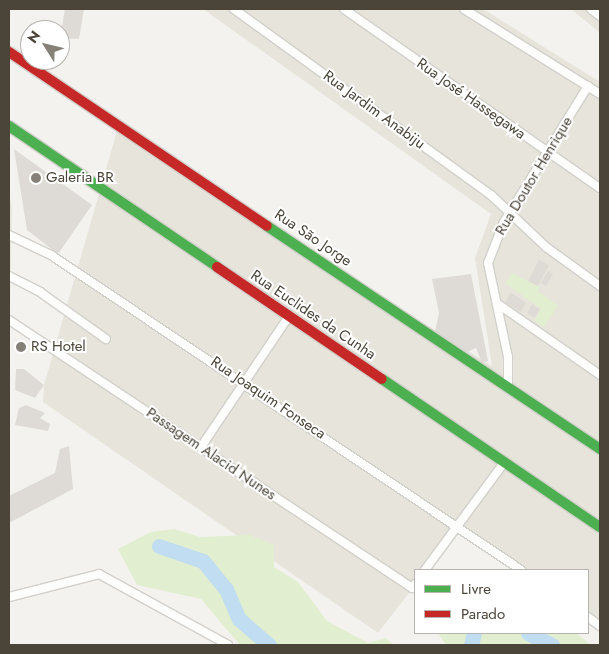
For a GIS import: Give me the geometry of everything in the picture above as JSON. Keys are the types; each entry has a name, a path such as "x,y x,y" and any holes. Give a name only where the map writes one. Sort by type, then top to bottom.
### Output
{"street":[{"name":"Rua Jardim Anabiju","path":"234,9 513,214 546,247 600,286"},
{"name":"Rua José Hassegawa","path":"344,9 600,188"},
{"path":"464,9 600,94"},
{"path":"591,9 600,16"},
{"name":"Rua São Jorge","path":"9,52 600,449"},
{"name":"Rua Doutor Henrique","path":"508,387 508,358 488,263 504,222 513,214 546,152 588,86"},
{"name":"Rua Euclides da Cunha","path":"9,126 600,528"},
{"name":"Rua Joaquim Fonseca","path":"9,235 40,248 246,382 520,569"},
{"path":"9,276 40,292 106,339"},
{"path":"498,304 600,374"},
{"path":"201,447 289,316"},
{"name":"Passagem Alacid Nunes","path":"9,320 414,586"},
{"path":"426,569 504,463"},
{"path":"9,597 99,574 228,645"},
{"path":"589,618 600,626"}],"shaded area":[{"path":"203,9 483,9 600,82 600,629 589,620 589,569 521,569 462,525 428,569 414,569 414,586 378,633 43,402 44,385 117,131 492,366 475,258 491,214"},
{"path":"571,9 600,9 600,33 599,32"},
{"path":"9,192 12,208 9,367"}],"green space":[{"path":"512,273 539,287 538,291 558,306 544,327 534,321 541,309 505,283"},
{"path":"174,529 200,537 250,535 274,545 274,567 298,582 327,621 368,643 386,638 393,645 240,645 201,599 137,585 118,549 151,532"},
{"path":"439,634 577,634 591,645 446,645"}],"building":[{"path":"65,9 84,9 79,39 70,39 70,20 63,20"},
{"name":"Galeria BR","path":"14,149 92,205 58,254 27,230"},
{"path":"539,260 549,265 538,286 528,281"},
{"path":"548,271 553,274 546,286 541,283"},
{"path":"471,274 488,361 482,363 476,348 465,353 435,332 439,313 432,279"},
{"path":"511,292 526,303 521,312 505,302"},
{"path":"532,304 540,310 534,318 527,313"},
{"path":"16,369 24,369 44,385 35,398 15,390"},
{"path":"26,405 45,413 40,418 50,424 48,431 15,425 19,408"},
{"path":"69,446 73,489 9,523 9,496 55,473 60,449"}],"waterway":[{"path":"159,546 203,561 226,589 239,619 269,645"},
{"path":"471,645 474,634"},
{"path":"530,634 552,645"}],"traffic: fast":[{"path":"9,126 217,267"},
{"path":"267,226 600,449"},
{"path":"382,379 600,527"}],"traffic: jam":[{"path":"9,52 267,226"},
{"path":"217,267 382,379"}],"place":[{"name":"Galeria BR","path":"36,178"},
{"name":"RS Hotel","path":"21,347"}]}
